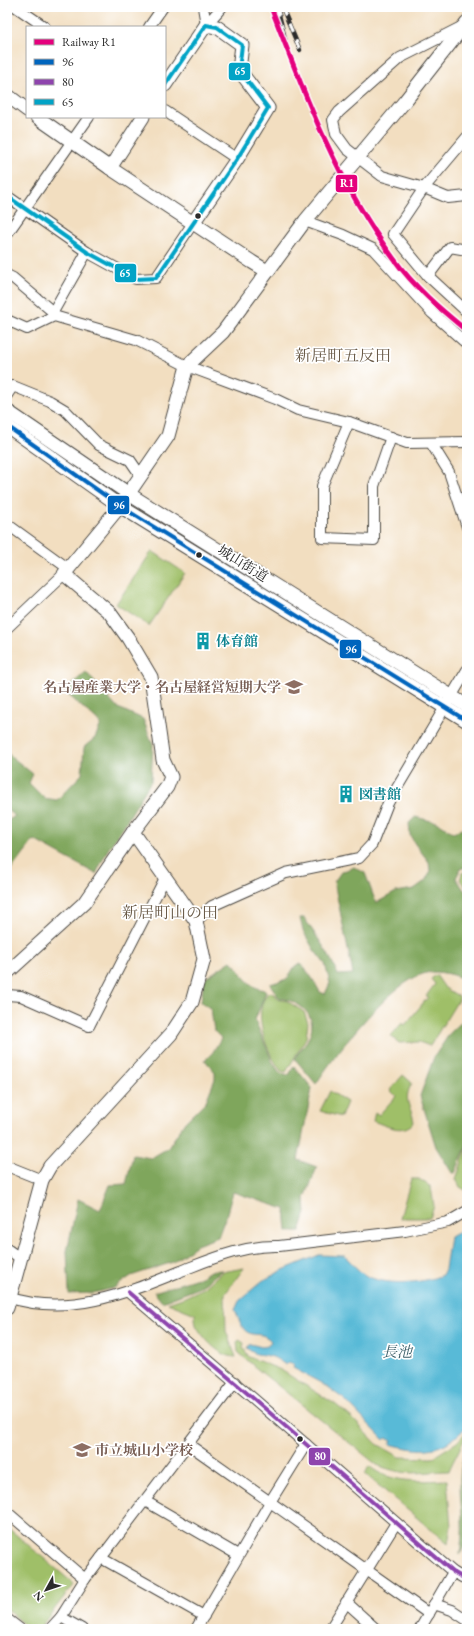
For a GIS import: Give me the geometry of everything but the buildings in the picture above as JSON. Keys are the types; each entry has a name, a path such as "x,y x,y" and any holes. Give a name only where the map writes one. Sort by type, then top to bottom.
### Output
{"street":[{"path":"16,7 44,26"},
{"path":"151,26 163,7"},
{"path":"203,7 206,25"},
{"path":"166,84 206,25 222,7"},
{"path":"7,196 88,252 136,278 156,278 237,159 268,108 239,70 242,45 217,27 206,25"},
{"path":"7,628 67,572 120,506 168,436 187,366 223,332 267,270 305,221 466,25"},
{"path":"466,25 400,58 339,112 333,120 336,134 347,149 382,176 424,188 448,198 467,196"},
{"path":"7,96 26,109"},
{"path":"166,112 237,159"},
{"path":"38,118 110,168 267,270"},
{"path":"7,234 88,118"},
{"path":"110,168 142,118"},
{"path":"467,137 424,188 393,234 428,276 467,312"},
{"path":"305,221 343,235 373,249 432,313 467,344"},
{"path":"428,276 450,248 467,250"},
{"path":"7,320 27,329 53,314 88,252"},
{"path":"7,275 13,278 53,314 136,340 187,366 275,399 298,410 349,422 407,444 467,442"},
{"path":"7,395 13,386 50,401 65,410 99,445 130,460 141,476"},
{"name":"城山街道","path":"7,411 129,494 448,701 467,721"},
{"path":"349,422 322,486 322,538 374,540 374,486 391,437"},
{"name":"城山街道","path":"7,426 120,506 448,701 467,706"},
{"path":"431,443 449,472 467,527"},
{"path":"7,524 67,572 110,613 128,638 151,678 164,760 171,776 167,787 133,832 84,903 7,972"},
{"path":"196,921 212,906 286,873 359,858 372,844 388,803 467,670"},
{"path":"133,832 196,921 204,959 192,1002 171,1034 50,1166 42,1180 8,1301 67,1305 95,1302 128,1292 213,1259 259,1246 279,1246 405,1232 448,1222 467,1211"},
{"path":"7,995 21,996 89,1026 165,878"},
{"path":"7,1166 42,1180"},
{"path":"7,1249 20,1258"},
{"path":"128,1292 235,1382 453,1572 467,1580"},
{"path":"50,1629 60,1617 85,1579 235,1382"},
{"path":"188,1444 429,1614"},
{"path":"196,1629 238,1555 306,1444"},
{"path":"145,1501 238,1555"},
{"path":"7,1512 85,1579"},
{"path":"330,1629 396,1523"},
{"path":"101,1558 204,1616"},
{"path":"420,1629 453,1572"},
{"path":"346,1602 376,1629"},
{"path":"434,1604 452,1610 467,1620"},
{"path":"60,1617 82,1629"},
{"path":"7,1619 20,1629"}],"green space":[{"path":"152,551 185,573 149,626 116,604"},
{"path":"86,672 116,707 143,719 153,745 151,781 107,851 96,874 34,840 7,875 7,821 15,816 7,809 7,753 33,774 29,783 44,798 57,800 82,774 84,747 95,738 101,724 64,691"},
{"path":"415,817 436,822 454,833 461,828 467,830 467,868 461,868 456,878 467,892 467,981 453,975 436,972 426,973 412,979 396,990 365,1020 316,1084 295,1059 310,1035 312,1027 311,1021 304,1009 299,1005 286,999 279,998 270,984 287,979 295,966 301,963 320,992 325,994 330,983 325,964 314,950 303,931 300,918 304,918 318,939 338,975 353,974 334,882 341,872 354,867 365,873 376,903 396,892 414,889 425,881 430,872 429,862 410,835 409,823"},
{"path":"467,871 467,888 460,880 462,873"},
{"path":"231,961 253,986 266,992 255,1020 273,1063 280,1073 289,1075 294,1066 312,1088 298,1160 317,1167 305,1198 306,1213 300,1231 287,1231 285,1209 233,1192 218,1237 197,1245 173,1262 131,1276 114,1288 93,1293 69,1294 67,1251 78,1199 100,1210 110,1185 126,1184 133,1155 151,1158 168,1148 185,1122 206,1101 215,1079 215,1072 205,1060 213,1052 221,1038 214,1031 211,1009 201,1002 204,979"},
{"path":"436,975 445,988 460,997 430,1046 419,1042 399,1043 391,1036 402,1023 405,1025 428,997 426,996 435,984 431,979"},
{"path":"269,992 274,994 278,999 287,1001 304,1012 308,1023 306,1038 286,1072 281,1071 276,1063 266,1043 263,1032 261,1010 263,1000"},
{"path":"467,1017 467,1145 455,1173 452,1173 436,1147 420,1096 434,1057 450,1033"},
{"path":"403,1075 412,1083 407,1099 414,1122 410,1126 400,1129 389,1127 373,1121 375,1112 379,1115 396,1096 390,1090"},
{"path":"330,1091 347,1102 341,1117 320,1111"},
{"path":"467,1147 467,1191 460,1187 456,1179"},
{"path":"411,1179 419,1179 431,1187 434,1206 430,1218 400,1218"},
{"path":"244,1268 225,1294 226,1331 236,1357 224,1354 209,1342 196,1326 195,1314 168,1303 204,1288 222,1272"},
{"path":"222,1270 199,1288 162,1302 154,1292 201,1277 210,1271"},
{"path":"239,1340 244,1343 243,1348 249,1357 281,1370 335,1404 352,1418 377,1444 400,1457 432,1458 457,1442 467,1431 465,1439 449,1471 413,1473 387,1469 377,1465 238,1352 237,1342"},
{"path":"467,1452 467,1540 460,1555 462,1513 460,1476 463,1459"},
{"path":"369,1466 377,1472 396,1479 416,1481 447,1480 451,1526 448,1544 365,1474"},
{"path":"7,1527 74,1584 39,1629 29,1629 7,1610"}],"water":[{"name":"長池","path":"467,1227 467,1426 458,1435 441,1446 413,1449 390,1444 392,1441 386,1438 384,1440 344,1399 321,1383 293,1368 294,1365 289,1362 286,1365 273,1357 256,1354 247,1348 250,1344 262,1347 268,1346 271,1341 265,1336 247,1332 241,1325 235,1310 239,1301 262,1281 283,1270 319,1255 345,1256 365,1275 382,1281 414,1282 434,1278 442,1275 445,1269 450,1237"}],"railway":[{"path":"277,7 289,54"},
{"path":"282,7 300,50"}],"rail line":[{"name":"R1","path":"271,7 296,73 324,138 339,169 374,230 410,279 437,306 467,331"}],"transit line":[{"name":"65","path":"7,196 87,252 136,279 156,278 237,159 268,108 239,70 242,45 217,27 206,25 166,84"},
{"name":"96","path":"7,426 120,506 467,721"},
{"name":"80","path":"128,1292 453,1572 467,1580"}],"place":[{"name":"体育館","path":"203,641"},
{"name":"名古屋産業大学・名古屋経営短期大学","path":"294,687"},
{"name":"図書館","path":"346,794"},
{"name":"市立城山小学校","path":"82,1450"}],"district":[{"name":"新居町五反田","path":"343,355"},
{"name":"新居町山の田","path":"170,912"}]}
